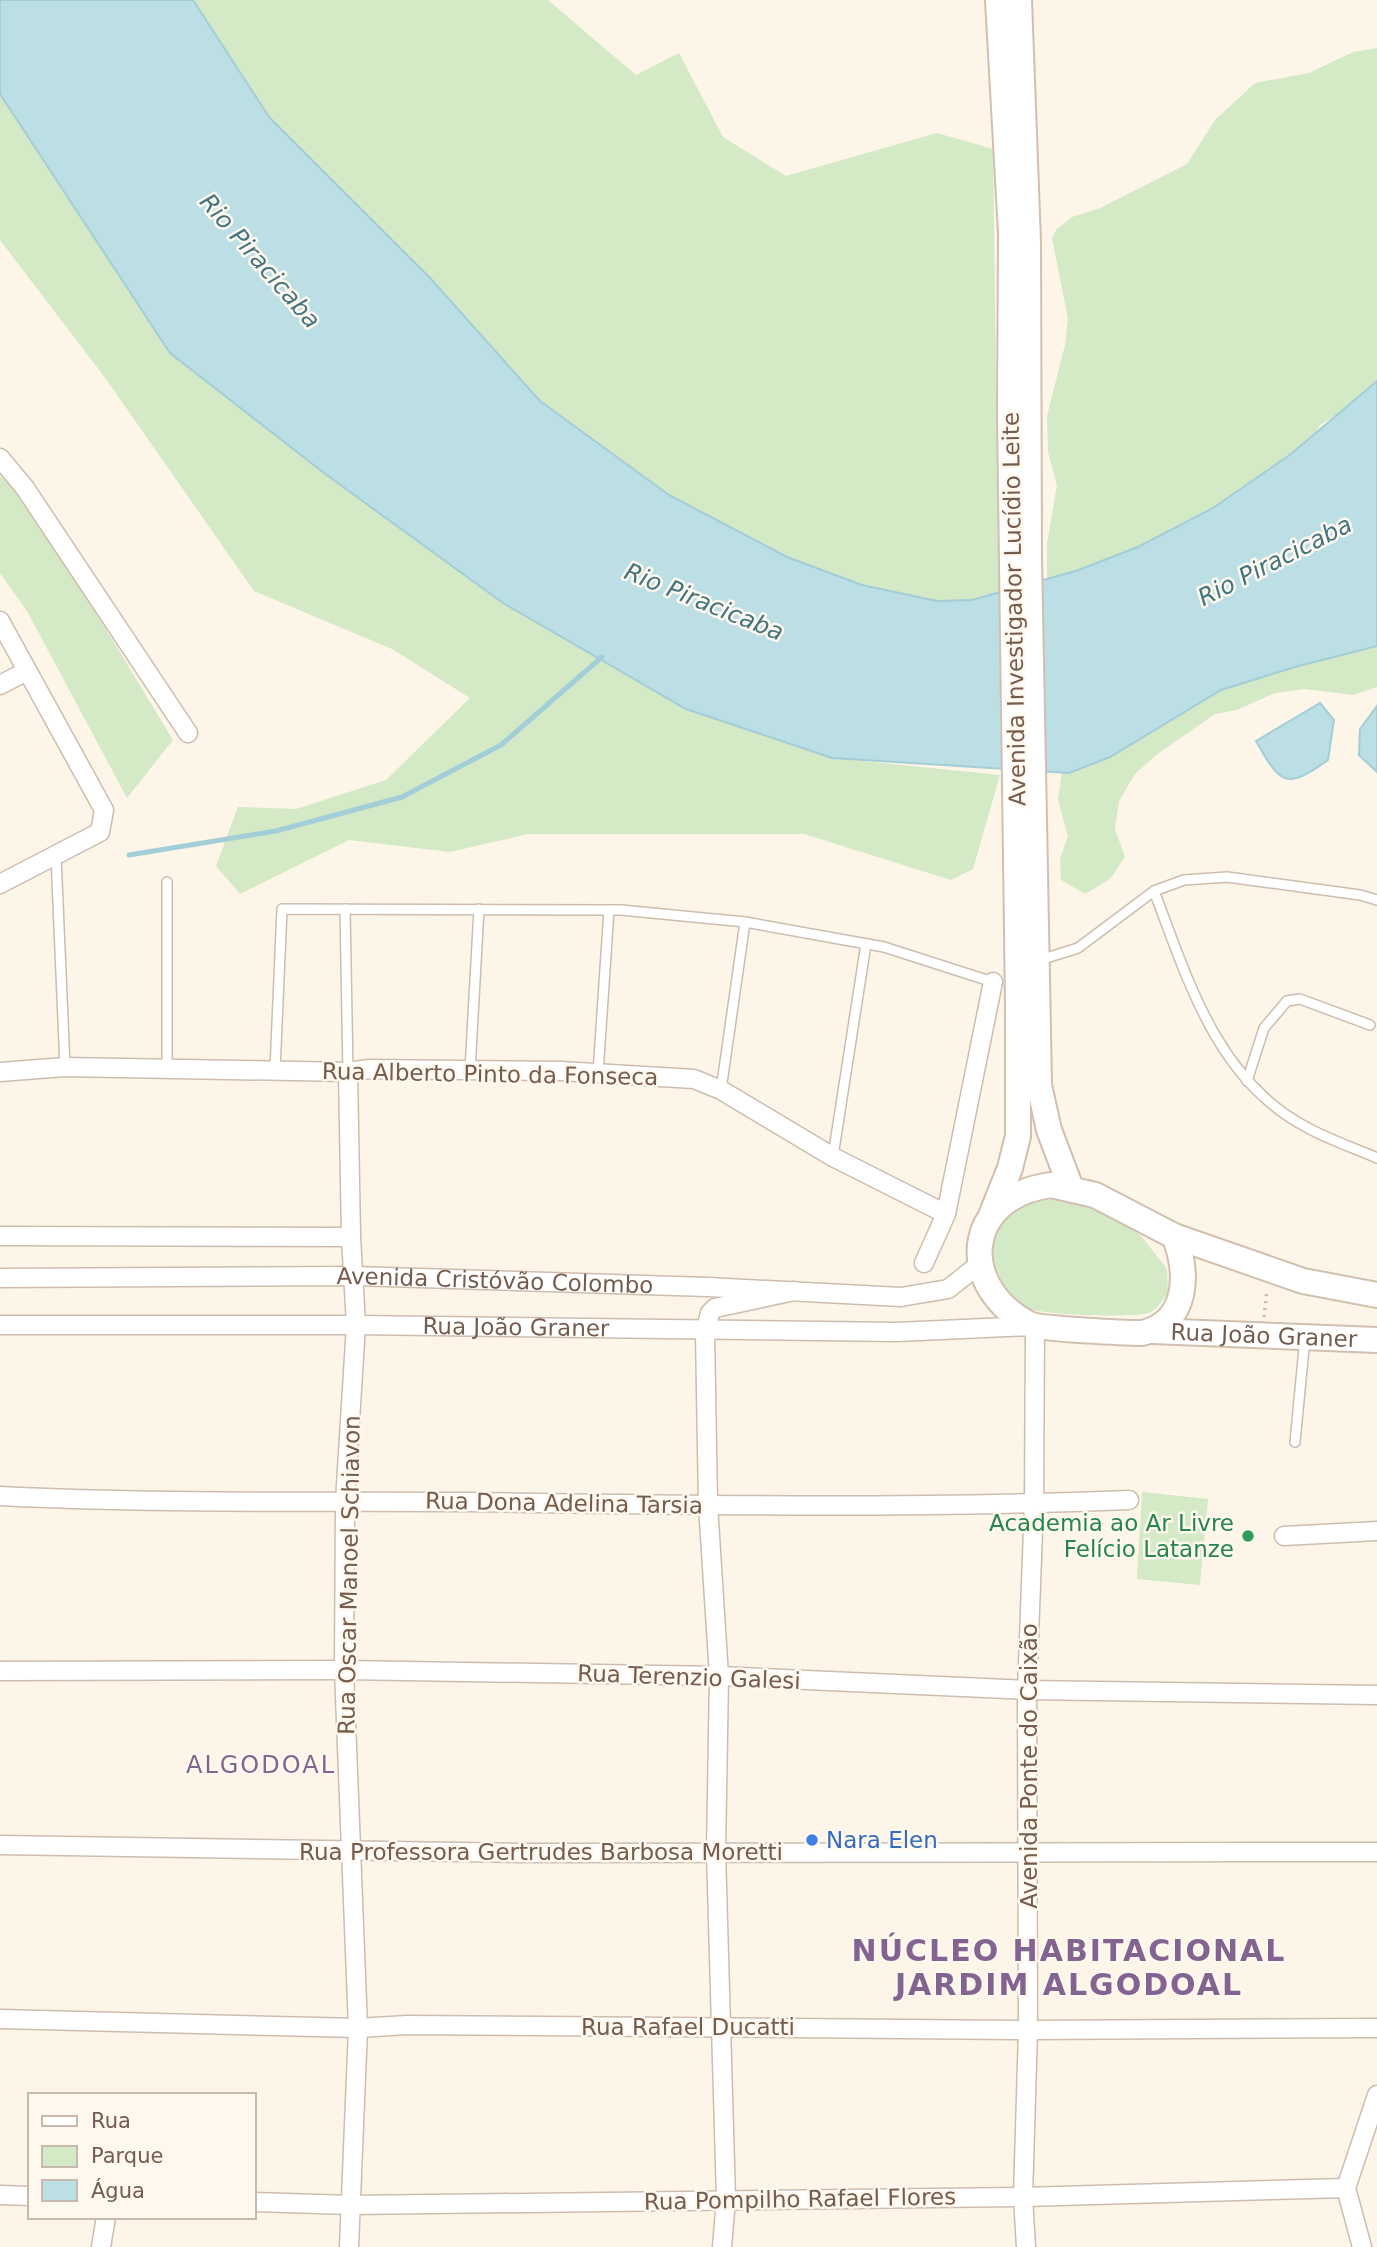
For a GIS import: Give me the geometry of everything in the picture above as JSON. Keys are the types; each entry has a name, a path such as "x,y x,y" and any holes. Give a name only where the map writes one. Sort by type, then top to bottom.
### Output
{"main road":[{"name":"Avenida Investigador Lucídio Leite","path":"998,0 1011,233 1027,800 1038,961 1039,1085 1049,1130 1071,1188"},
{"name":"Avenida Investigador Lucídio Leite","path":"1019,0 1028,242 1021,560"},
{"name":"Avenida Investigador Lucídio Leite","path":"992,1213 1010,1168 1018,1136 1027,800"},
{"path":"1174,1236 1184,1271 1183,1292 1170,1318 1152,1331 1132,1333 1033,1326 995,1296 981,1263 980,1245 992,1213 1006,1199 1025,1190 1051,1185 1095,1195 1174,1236 1269,1271 1303,1282 1377,1295"},
{"name":"Rua João Graner","path":"1152,1331 1377,1340"}],"street":[{"path":"0,458 25,488 188,733"},
{"path":"0,621 104,810 100,832 0,884"},
{"path":"0,685 27,671"},
{"path":"924,1263 946,1214 993,982"},
{"name":"Rua Alberto Pinto da Fonseca","path":"0,1072 65,1068 348,1072 470,1070 598,1073 694,1079 721,1090 832,1157 946,1214"},
{"name":"Rua Oscar Manoel Schiavon","path":"348,1072 351,1237 356,1325 345,1501 344,1670 358,2028 349,2247"},
{"name":"Avenida Cristóvão Colombo","path":"0,1236 351,1237"},
{"name":"Avenida Cristóvão Colombo","path":"0,1278 354,1276 901,1297 927,1294 954,1285 981,1263"},
{"path":"722,2247 726,2199 716,1852 719,1676 708,1505 705,1332 710,1314 715,1308 793,1291"},
{"name":"Rua João Graner","path":"0,1325 356,1325 705,1332 897,1332 1033,1326"},
{"name":"Avenida Ponte do Caixão","path":"1026,2247 1023,2197 1028,2030 1027,1690 1034,1504 1033,1326"},
{"name":"Rua Dona Adelina Tarsia","path":"0,1496 109,1501 708,1505 1034,1504 1129,1500"},
{"path":"1284,1536 1377,1531"},
{"name":"Rua Terenzio Galesi","path":"0,1671 344,1670 719,1676 1027,1690 1377,1695"},
{"name":"Rua Professora Gertrudes Barbosa Moretti","path":"0,1845 351,1852 1377,1852"},
{"name":"Rua Rafael Ducatti","path":"0,2019 358,2028 407,2025 1028,2030 1377,2028"},
{"path":"1362,2247 1346,2188 1377,2095"},
{"name":"Rua Pompilho Rafael Flores","path":"256,2202 351,2205 1023,2197 1346,2188"},
{"path":"0,2195 28,2196"},
{"path":"101,2247 106,2219"}],"lane":[{"path":"56,856 65,1068"},
{"path":"1038,961 1078,948 1154,891 1184,880 1227,877 1360,895 1377,900"},
{"path":"167,882 167,1069"},
{"path":"1154,891 1205,1022 1247,1081 1306,1128 1377,1158"},
{"path":"275,1070 282,909 609,910 745,922 866,944 993,982"},
{"path":"345,909 348,1072"},
{"path":"470,1070 480,909"},
{"path":"598,1073 609,910"},
{"path":"721,1090 745,922"},
{"path":"832,1157 866,944"},
{"path":"1247,1081 1264,1028 1287,1001 1300,999 1370,1026"},
{"path":"1295,1442 1305,1337"}],"path":[{"path":"1262,1335 1269,1271"}],"green space":[{"path":"194,0 548,0 636,75 679,53 723,137 786,176 937,133 993,149 999,594 972,600 937,601 861,585 787,557 669,495 540,401 431,279 269,117"},
{"path":"1377,48 1377,390 1320,425 1313,438 1204,532 1047,580 1047,544 1057,485 1048,452 1047,416 1065,345 1068,319 1052,238 1056,230 1072,217 1100,208 1187,164 1215,120 1255,83 1309,73 1353,52"},
{"path":"0,94 170,353 324,473 503,603 686,709 832,758 1000,775 973,869 951,880 804,834 528,834 450,852 349,840 240,894 216,866 238,807 296,809 386,780 470,698 392,649 254,591 106,379 0,240"},
{"path":"0,476 21,496 64,560 173,740 127,798 27,611 0,573"},
{"path":"1377,612 1377,687 1353,695 1305,689 1275,693 1237,710 1215,714 1156,755 1135,774 1119,801 1115,829 1125,857 1110,879 1085,894 1061,880 1060,858 1068,837 1058,799 1062,772 1083,753"},
{"path":"1070,1199 1111,1213 1142,1237 1167,1269 1168,1294 1154,1310 1140,1315 1107,1315 1035,1310 1027,1308 1005,1286 994,1258 993,1243 997,1229 1005,1217 1017,1207 1029,1203"},
{"path":"1142,1492 1208,1499 1200,1585 1137,1579"}],"water":[{"name":"Rio Piracicaba","path":"0,0 193,0 269,117 431,279 540,401 669,495 787,557 862,585 937,601 972,600 1079,570 1140,546 1213,508 1291,454 1377,381 1377,646 1221,690 1110,757 1069,773 832,758 686,709 503,603 324,473 170,353 0,94"},
{"path":"1320,703 1334,720 1328,760 1303,776 1286,778 1272,767 1256,741"},
{"path":"1377,706 1377,772 1359,755 1360,729"}],"waterway":[{"path":"129,855 276,831 402,797 501,745 602,657"}],"place":[{"name":"Academia ao Ar Livre Felício Latanze","path":"1248,1536"},
{"name":"Nara Elen","path":"812,1840"}],"district":[{"name":"ALGODOAL","path":"261,1765"},
{"name":"NÚCLEO HABITACIONAL JARDIM ALGODOAL","path":"1069,1968"}]}
